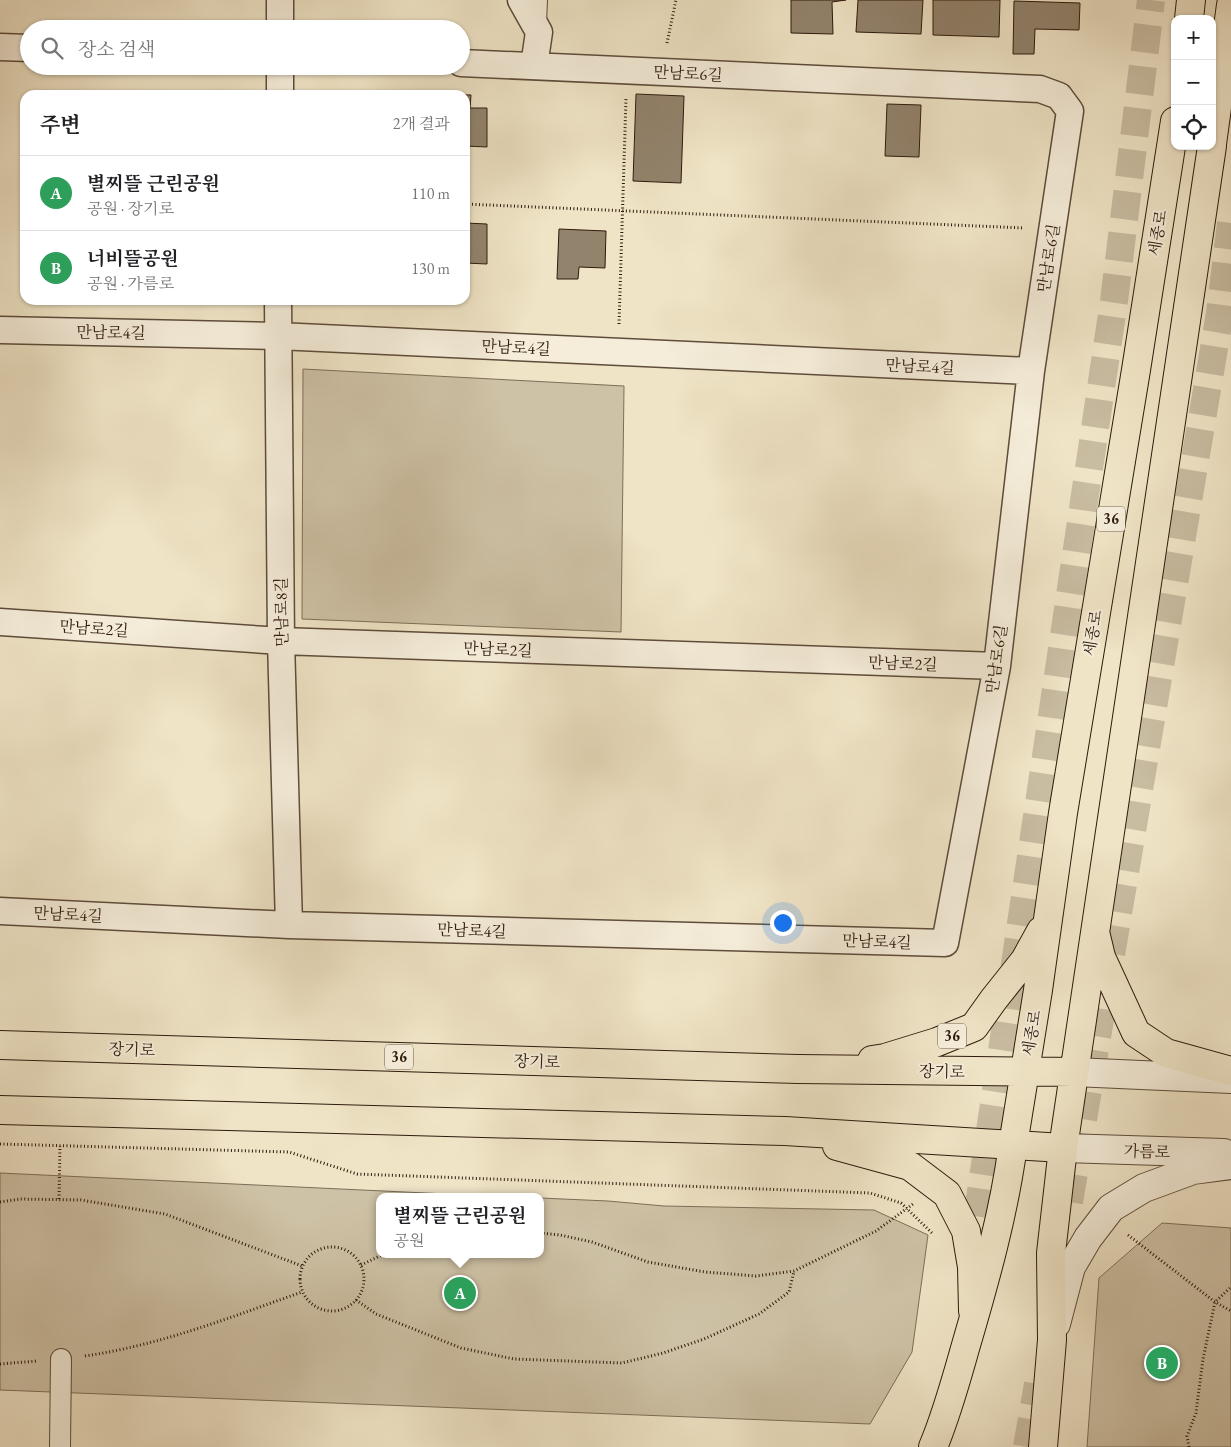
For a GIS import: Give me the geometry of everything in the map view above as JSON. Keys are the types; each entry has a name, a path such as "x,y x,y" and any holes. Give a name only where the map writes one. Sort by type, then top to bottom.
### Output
{"main road":[{"path":"1189,15 1191,0"},
{"path":"1216,116 1231,5"},
{"name":"세종로","path":"933,1447 942,1426 973,1321 1008,1181 1063,813 1171,147"},
{"path":"1043,1447 1052,1340 1051,1253 1063,1148 1094,928 1180,374 1211,150"},
{"name":"36","path":"798,1069 885,1058 937,1042 974,1026 1025,960 1048,917"},
{"path":"1094,928 1101,957 1136,1033 1166,1053 1231,1071"},
{"name":"장기로","path":"0,1045 798,1069 1074,1072"},
{"path":"0,1110 785,1131 1063,1148"},
{"path":"785,1131 910,1166 947,1194 966,1231 972,1267 973,1321"}],"street":[{"path":"280,0 280,20"},
{"path":"521,0 539,32 534,66"},
{"path":"0,47 20,48"},
{"name":"만남로6길","path":"470,63 1040,89 1059,96 1070,111 1031,371 997,666 945,943"},
{"path":"280,75 280,90"},
{"name":"만남로8길","path":"278,305 281,641 289,925"},
{"name":"만남로4길","path":"0,330 278,336 1031,371"},
{"name":"만남로2길","path":"0,622 281,641 997,666"},
{"name":"만남로4길","path":"0,911 289,925 945,943"},
{"path":"1074,1072 1231,1079"},
{"name":"가름로","path":"1063,1148 1231,1153"},
{"path":"1052,1340 1071,1266 1088,1238 1111,1208 1144,1188 1193,1170 1231,1165"},
{"path":"60,1447 61,1359"}],"lane":[{"path":"539,32 540,0"}],"path":[{"path":"666,47 676,0"},
{"path":"619,327 626,90"},
{"path":"470,204 1028,229"},
{"path":"0,1144 289,1152 357,1174 870,1193 901,1203 936,1237"},
{"path":"60,1146 60,1199"},
{"path":"0,1202 20,1199 81,1200 165,1214 302,1266"},
{"path":"544,1234 560,1235 592,1242 648,1262 705,1272 756,1276 794,1271 876,1231 907,1209"},
{"path":"1128,1235 1215,1302 1231,1311"},
{"path":"338,1247 348,1251 361,1264 364,1276 363,1287 356,1300 343,1310 332,1312 322,1310 312,1305 302,1292 299,1277 302,1266 316,1250 338,1247"},
{"path":"361,1264 376,1257"},
{"path":"356,1300 376,1314 461,1348 514,1359 622,1363 663,1353 704,1339 759,1314 789,1292 794,1271"},
{"path":"1189,1447 1187,1436 1196,1413 1203,1359 1215,1302 1231,1287"},
{"path":"0,1364 61,1359 108,1352 178,1336 302,1292"}],"shaded area":[{"path":"303,369 624,386 621,632 302,619"},
{"path":"0,1173 426,1193 376,1193 376,1258 544,1258 544,1198 664,1206 874,1210 928,1235 912,1352 870,1424 0,1390"},
{"path":"1162,1223 1231,1228 1231,1447 1087,1447 1099,1278"}],"building":[{"path":"791,0 846,0 832,2 833,34 791,33"},
{"path":"858,0 923,0 921,34 856,32"},
{"path":"933,0 1000,0 999,37 933,35"},
{"path":"1014,1 1080,3 1079,30 1035,29 1034,54 1013,54"},
{"path":"636,94 684,96 681,183 633,181"},
{"path":"887,104 921,105 919,157 885,156"},
{"path":"470,108 487,108 487,147 470,146"},
{"path":"470,223 487,224 487,264 470,263"},
{"path":"559,229 606,231 605,268 579,267 578,279 557,279"}],"tunnel":[{"path":"971,1258 1114,301 1151,0"},
{"path":"1069,1202 1220,313 1231,223"},
{"path":"1027,1447 1038,1384"}],"place":[{"name":"별찌뜰 근린공원","path":"460,1293"},
{"name":"너비뜰공원","path":"1162,1363"}]}
